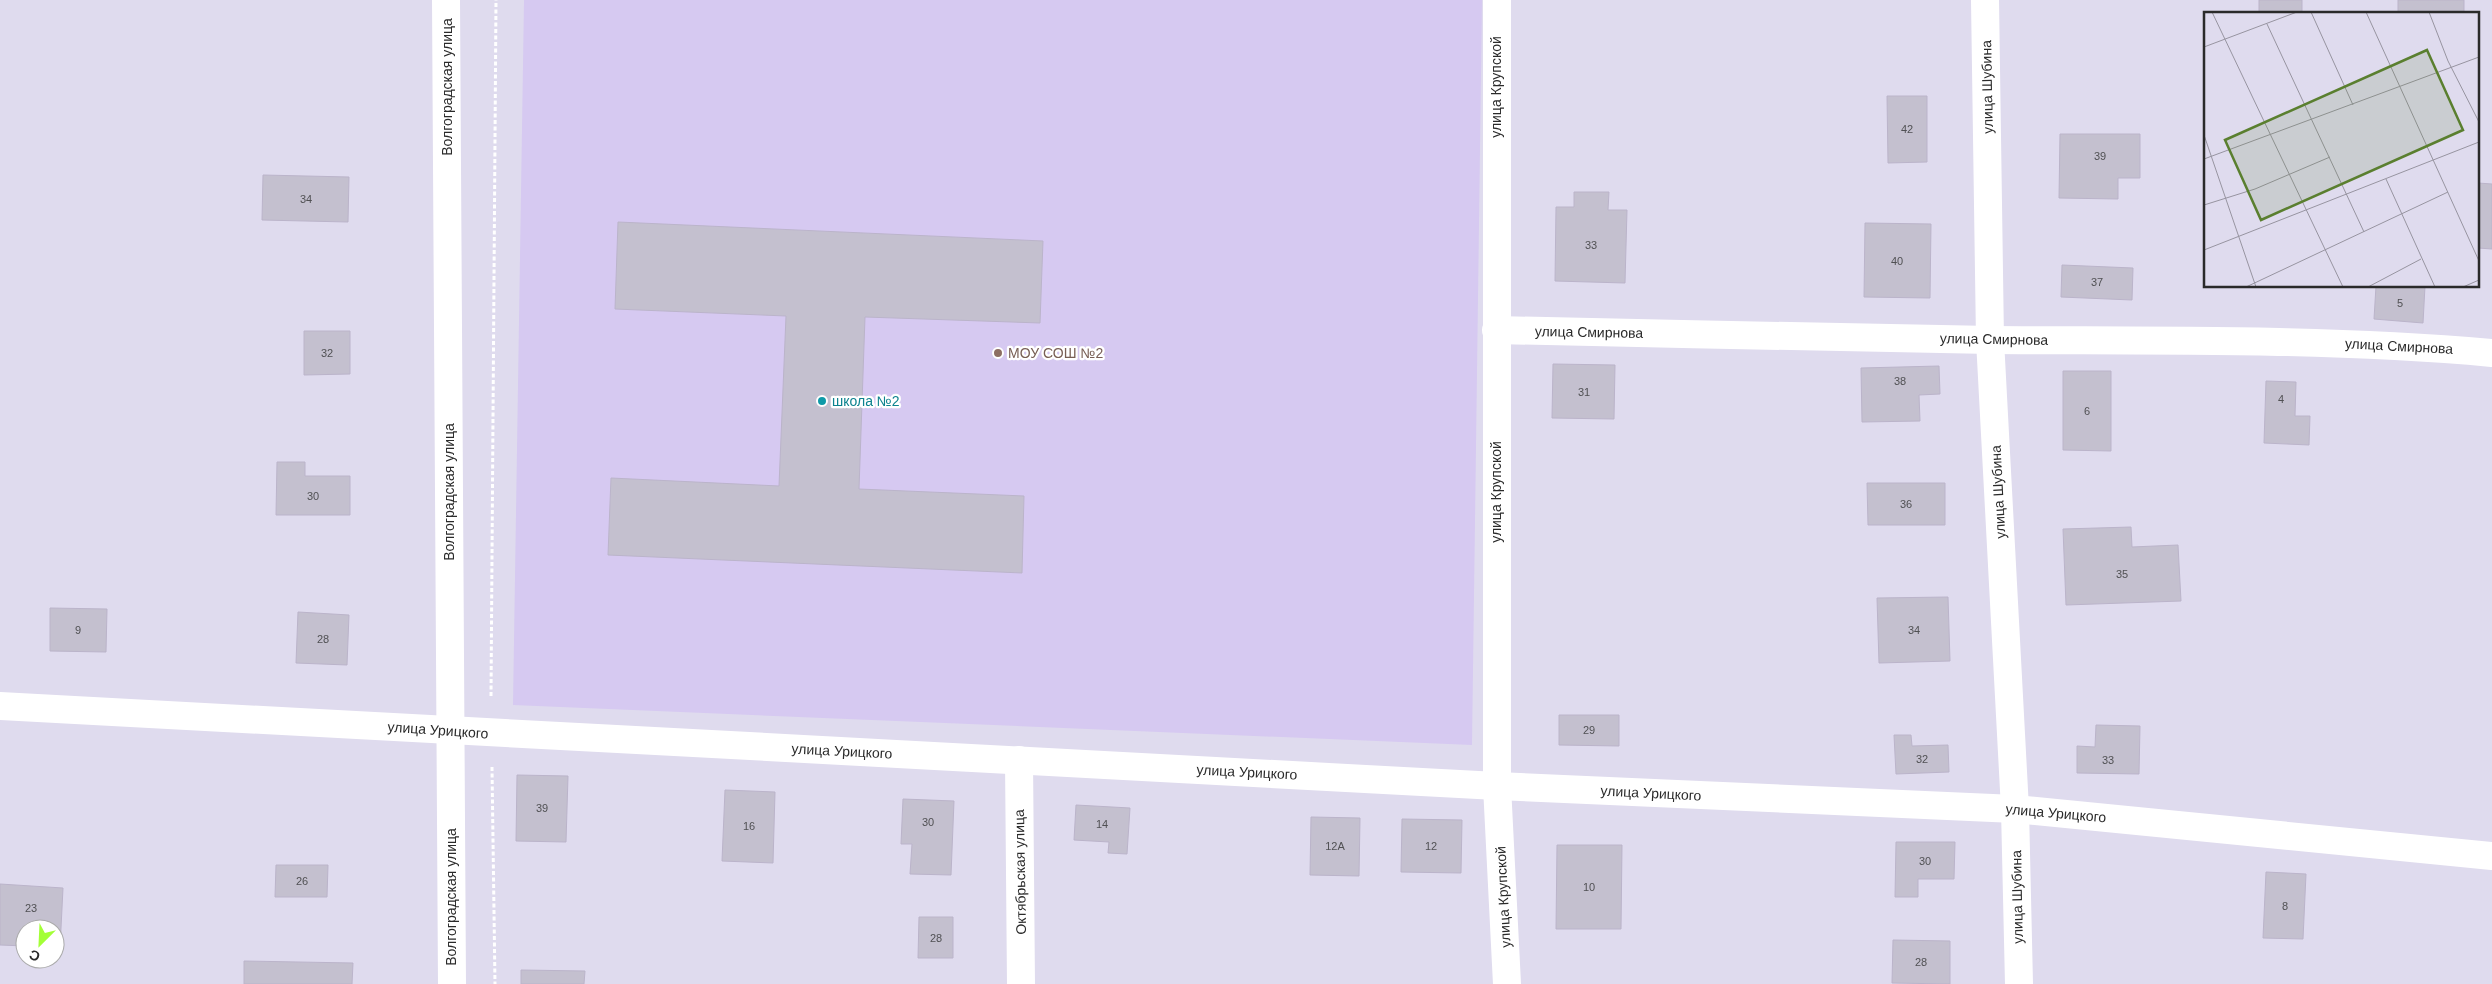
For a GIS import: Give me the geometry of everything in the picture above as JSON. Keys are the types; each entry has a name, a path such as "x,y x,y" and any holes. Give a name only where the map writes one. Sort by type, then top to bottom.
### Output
{"street":[{"name":"Волгоградская улица","path":"446,0 452,984"},
{"name":"улица Крупской","path":"1497,0 1497,786 1507,984"},
{"name":"улица Шубина","path":"1986,0 1990,340 2015,809 2019,984"},
{"name":"улица Смирнова","path":"1496,330 1990,340 2233,340 2405,345 2492,353"},
{"name":"улица Урицкого","path":"0,706 1497,786 2015,809 2492,856"},
{"name":"Октябрьская улица","path":"1019,760 1021,984"}],"path":[{"path":"494,984 491,733 496,0"}],"shaded area":[{"name":"МОУ СОШ №2","path":"524,0 1482,0 1472,745 513,705"}],"building":[{"path":"2259,0 2302,0 2302,12 2259,12"},
{"path":"2398,0 2464,0 2464,12 2398,12"},
{"path":"1887,96 1927,96 1927,162 1888,163"},
{"path":"2060,134 2140,134 2140,178 2118,178 2118,199 2059,198"},
{"path":"263,175 349,177 348,222 262,220"},
{"path":"2480,183 2492,184 2492,249 2480,248"},
{"path":"1574,192 1609,192 1608,210 1627,210 1625,283 1555,281 1556,207 1574,207"},
{"name":"школа №2","path":"618,222 1043,241 1040,323 865,317 859,489 1024,496 1022,573 608,555 611,478 779,486 786,316 615,309"},
{"path":"1865,223 1931,224 1930,298 1864,297"},
{"path":"2062,265 2133,268 2132,300 2061,297"},
{"path":"2376,288 2425,288 2423,323 2374,319"},
{"path":"304,331 350,331 350,374 304,375"},
{"path":"1553,364 1615,365 1614,419 1552,418"},
{"path":"1939,366 1940,394 1919,395 1920,421 1862,422 1861,368"},
{"path":"2063,371 2111,371 2111,451 2063,450"},
{"path":"2266,381 2296,382 2295,416 2310,416 2309,445 2264,443"},
{"path":"277,462 305,462 305,476 350,476 350,515 276,515"},
{"path":"1867,483 1945,483 1945,525 1868,525"},
{"path":"2131,527 2132,547 2178,545 2181,601 2066,605 2063,529"},
{"path":"1948,597 1950,661 1879,663 1877,598"},
{"path":"50,608 107,609 106,652 50,651"},
{"path":"298,612 349,615 347,665 296,663"},
{"path":"1559,715 1619,715 1619,746 1559,745"},
{"path":"2096,725 2140,726 2139,774 2077,773 2077,746 2095,747"},
{"path":"1894,735 1911,735 1912,746 1948,745 1949,772 1896,774"},
{"path":"517,775 568,776 566,842 516,841"},
{"path":"725,790 775,792 773,863 722,861"},
{"path":"903,799 954,801 951,875 910,874 912,844 901,844"},
{"path":"1076,805 1130,808 1127,854 1108,853 1109,842 1074,840"},
{"path":"1311,817 1360,818 1359,876 1310,875"},
{"path":"1402,819 1462,820 1461,873 1401,872"},
{"path":"1896,842 1955,842 1954,879 1918,879 1918,897 1895,897"},
{"path":"1557,845 1622,845 1621,929 1556,929"},
{"path":"276,865 328,865 327,897 275,897"},
{"path":"2266,872 2306,874 2303,939 2263,938"},
{"path":"0,884 63,888 61,919 15,919 15,946 0,945"},
{"path":"919,917 953,917 953,958 918,958"},
{"path":"1893,940 1950,941 1950,984 1892,983"},
{"path":"244,961 353,963 352,984 244,984"},
{"path":"521,970 585,971 584,984 521,984"}],"place":[{"name":"МОУ СОШ №2","path":"998,353"},
{"name":"школа №2","path":"822,401"}]}
